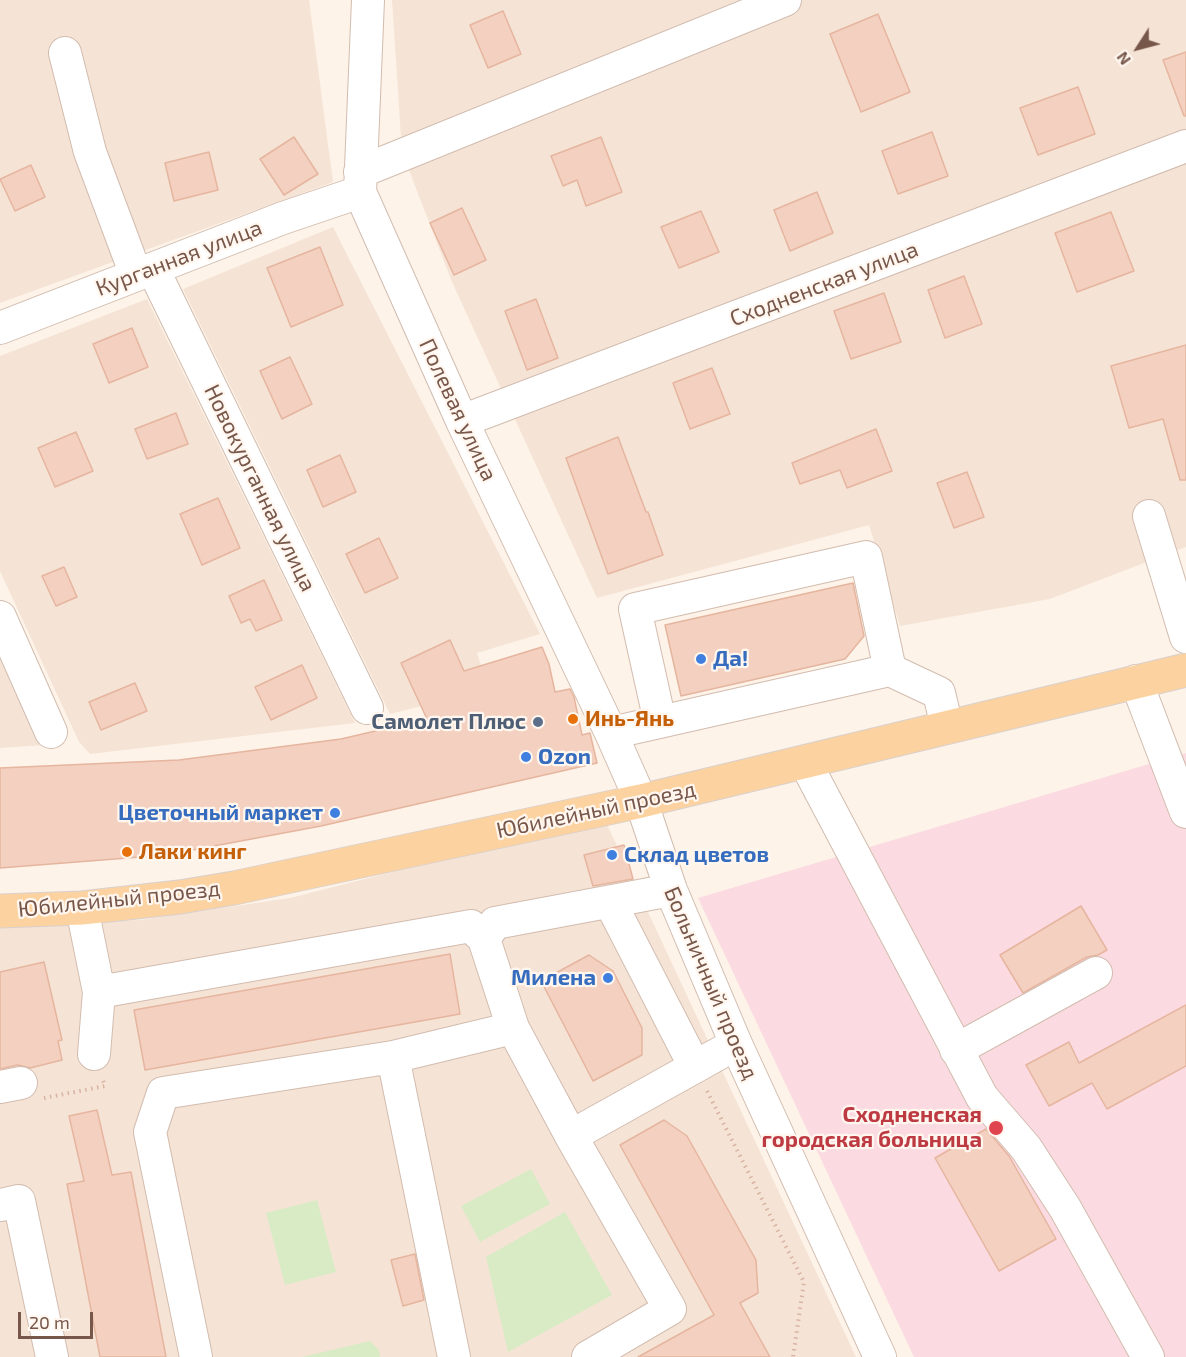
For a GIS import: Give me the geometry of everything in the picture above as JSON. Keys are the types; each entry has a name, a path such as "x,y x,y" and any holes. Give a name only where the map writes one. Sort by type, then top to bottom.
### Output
{"main road":[{"name":"Юбилейный проезд","path":"0,911 82,908 180,897 234,888 641,801 1186,670"}],"street":[{"name":"Полевая улица","path":"368,0 360,182 462,422 611,733 641,801"},
{"path":"360,182 785,0"},
{"name":"Новокурганная улица","path":"66,53 90,152 145,272 367,708"},
{"name":"Сходненская улица","path":"462,422 1186,146"},
{"name":"Курганная улица","path":"0,328 283,218 360,182"},
{"path":"1149,516 1186,637"},
{"path":"660,722 635,609 646,606 866,557 890,670"},
{"path":"0,617 51,732"},
{"path":"611,733 890,670 939,693 947,728"},
{"path":"1136,681 1186,812"},
{"path":"805,762 982,1097 1026,1148 1065,1208 1148,1357"},
{"name":"Больничный проезд","path":"641,801 670,890 736,1044 878,1356"},
{"path":"484,939 495,923 670,890"},
{"path":"610,902 695,1067"},
{"path":"82,908 99,992 94,1054"},
{"path":"99,992 471,926 484,939 513,1028 571,1136 670,1309 588,1357"},
{"path":"956,1050 1096,973"},
{"path":"196,1357 150,1132 163,1093 393,1057 513,1028"},
{"path":"571,1136 736,1044"},
{"path":"393,1057 454,1357"},
{"path":"0,1204 19,1201 52,1357"}],"path":[{"path":"10,1085 45,1099 105,1086 94,1054"},
{"path":"695,1067 804,1282 793,1357"}],"shaded area":[{"path":"0,0 309,0 333,182 0,303"},
{"path":"392,0 1186,0 1186,547 1050,599 900,626 869,525 597,598 452,282 402,152"},
{"path":"333,227 540,634 477,653 488,689 390,714 183,289"},
{"path":"147,299 355,723 90,754 79,742 0,571 0,356"},
{"path":"0,652 44,745 0,748"},
{"name":"Сходненская городская больница","path":"1186,753 1186,1357 914,1357 698,898"},
{"path":"604,818 856,1357 0,1357 0,926 140,920 290,898"}],"green space":[{"path":"531,1169 550,1204 480,1242 461,1206"},
{"path":"317,1200 336,1272 285,1285 266,1213"},
{"path":"565,1212 612,1295 508,1352 486,1257"},
{"path":"370,1341 379,1350 380,1357 302,1357"}],"building":[{"path":"503,11 521,54 488,68 470,25"},
{"path":"878,14 910,92 861,112 830,34"},
{"path":"1186,52 1186,116 1184,116 1163,60"},
{"path":"1078,87 1095,134 1038,155 1020,108"},
{"path":"932,132 948,176 898,194 882,151"},
{"path":"294,137 318,174 284,195 260,159"},
{"path":"601,137 622,192 586,206 577,180 563,186 551,156"},
{"path":"209,152 218,190 174,201 165,163"},
{"path":"31,165 45,197 15,211 0,179"},
{"path":"817,192 833,233 790,251 774,210"},
{"path":"462,208 486,260 454,275 430,223"},
{"path":"701,211 719,252 679,268 661,227"},
{"path":"1111,212 1134,271 1077,292 1055,233"},
{"path":"320,247 343,305 291,327 267,268"},
{"path":"964,276 982,324 945,338 928,290"},
{"path":"884,293 901,342 851,359 834,311"},
{"path":"536,299 558,358 527,370 505,311"},
{"path":"132,328 148,367 109,383 93,344"},
{"path":"1186,345 1186,480 1180,480 1163,419 1129,428 1111,366"},
{"path":"290,357 312,404 282,419 260,371"},
{"path":"712,368 730,414 690,429 673,383"},
{"path":"176,413 188,444 147,459 135,429"},
{"path":"876,429 892,471 847,488 840,470 800,484 792,463"},
{"path":"76,432 93,471 55,487 38,448"},
{"path":"618,437 663,555 608,574 566,458"},
{"path":"340,455 356,492 323,507 307,470"},
{"path":"967,472 984,517 954,528 937,483"},
{"path":"218,498 240,548 202,565 180,514"},
{"path":"379,538 398,578 365,593 346,554"},
{"path":"64,567 77,597 56,606 42,576"},
{"path":"264,580 282,620 256,631 250,619 241,623 229,596"},
{"path":"853,583 864,636 845,659 681,696 665,625"},
{"path":"450,640 464,671 542,647 549,664 555,692 570,689 574,697 582,735 590,733 597,763 321,826 166,855 0,868 0,768 179,760 341,739 427,719 401,663"},
{"path":"302,665 317,698 271,720 255,687"},
{"path":"135,683 147,711 101,730 89,702"},
{"path":"624,845 633,879 593,886 584,855"},
{"path":"1081,906 1107,950 1087,957 1023,993 1000,955"},
{"path":"450,954 460,1014 145,1070 134,1010"},
{"path":"589,955 613,971 642,1028 642,1055 593,1081 541,981"},
{"path":"44,962 62,1040 58,1041 62,1060 30,1068 18,1065 0,1069 0,972"},
{"path":"1186,1005 1186,1066 1107,1109 1092,1083 1049,1106 1026,1065 1069,1042 1079,1063"},
{"path":"97,1110 112,1175 131,1172 166,1357 100,1357 67,1184 84,1181 69,1116"},
{"path":"664,1120 687,1136 756,1260 758,1293 740,1303 770,1357 638,1357 714,1315 620,1145"},
{"path":"986,1129 1009,1156 1056,1239 999,1271 935,1158"},
{"path":"415,1254 424,1300 403,1306 391,1260"}],"place":[{"name":"Да!","path":"701,659"},
{"name":"Инь-Янь","path":"573,719"},
{"name":"Самолет Плюс","path":"538,722"},
{"name":"Ozon","path":"526,757"},
{"name":"Цветочный маркет","path":"335,813"},
{"name":"Лаки кинг","path":"127,852"},
{"name":"Склад цветов","path":"612,855"},
{"name":"Милена","path":"608,978"},
{"name":"Сходненская городская больница","path":"996,1128"}]}
